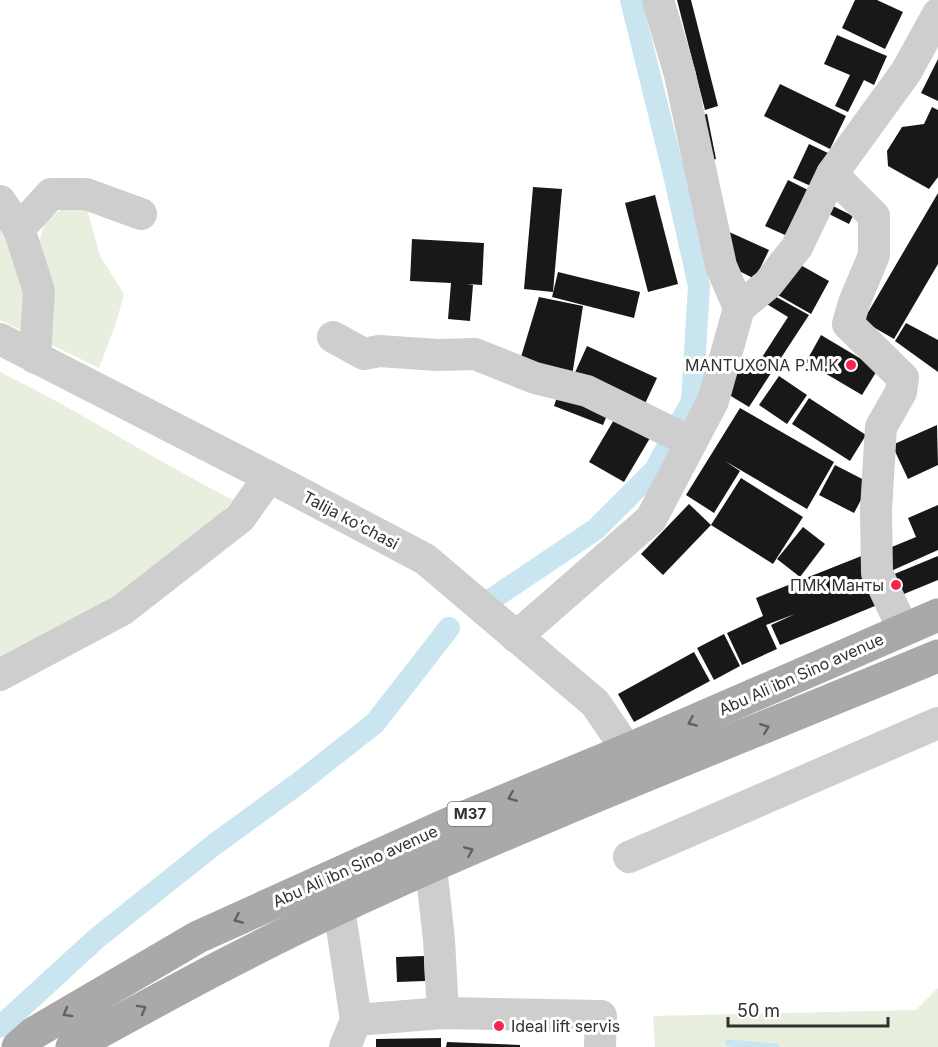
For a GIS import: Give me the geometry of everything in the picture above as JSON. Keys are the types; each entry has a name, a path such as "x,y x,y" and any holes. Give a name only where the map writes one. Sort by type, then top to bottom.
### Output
{"main road":[{"name":"Abu Ali ibn Sino avenue","path":"18,1047 33,1033 198,937 373,876 431,867 903,629 938,615"},
{"name":"Abu Ali ibn Sino avenue","path":"72,1047 210,971 339,908 413,839 483,808 634,765 938,656"}],"street":[{"path":"658,0 680,75 721,266 739,308"},
{"path":"516,638 651,519 713,400 739,308 768,284 797,247 832,174 906,72 938,14"},
{"path":"832,174 874,216 874,255 848,324 903,378 901,392 881,427 876,510 877,573 903,629"},
{"path":"19,229 51,194 86,194 141,214"},
{"path":"0,201 19,229 39,291 35,358"},
{"path":"333,337 364,354 379,351 438,355 475,354 535,378 587,391 691,442"},
{"name":"Talija ko'chasi","path":"0,339 424,560 596,703 634,765"},
{"path":"0,675 122,610 240,518 268,477"},
{"path":"629,857 938,723"},
{"path":"431,867 439,940 443,1012"},
{"path":"339,908 350,1033 443,1012 601,1016 600,1047"}],"green space":[{"path":"71,202 87,209 100,256 124,294 99,368 0,320 0,225 38,245 45,222"},
{"path":"0,372 233,500 196,543 120,596 0,663"},
{"path":"938,988 938,1047 655,1047 653,1016 916,1010"}],"building":[{"path":"677,0 691,0 718,106 705,110"},
{"path":"855,0 877,0 903,12 885,49 842,28"},
{"path":"837,35 887,56 874,85 864,80 848,112 835,106 850,75 824,64"},
{"path":"938,59 938,101 921,93"},
{"path":"780,84 846,116 830,149 764,116"},
{"path":"932,107 938,110 938,177 929,189 888,166 887,151 902,127 924,124"},
{"path":"707,114 716,159 706,161 697,116"},
{"path":"809,144 828,153 813,187 793,178"},
{"path":"788,180 808,190 785,235 765,226"},
{"path":"533,187 562,189 553,292 524,289"},
{"path":"938,193 938,264 894,339 863,321"},
{"path":"655,195 678,284 648,292 625,203"},
{"path":"833,206 853,216 849,224 829,214"},
{"path":"727,231 769,250 755,279 725,264"},
{"path":"412,239 484,243 482,285 467,284 473,285 470,321 448,319 451,283 410,281"},
{"path":"795,262 829,281 811,314 776,294"},
{"path":"558,272 640,292 634,318 552,297"},
{"path":"771,294 809,315 749,407 721,390 743,356 757,365 788,317 765,303"},
{"path":"539,297 583,306 572,376 521,357"},
{"path":"906,323 938,340 938,372 895,341"},
{"path":"821,335 878,369 862,395 806,362"},
{"path":"587,346 657,378 643,408 573,377"},
{"path":"779,376 807,395 787,424 759,405"},
{"path":"558,394 608,413 603,425 554,406"},
{"path":"809,398 866,435 850,461 792,424"},
{"path":"740,408 834,462 807,509 725,461 740,471 714,513 686,495"},
{"path":"615,418 650,438 624,482 589,462"},
{"path":"937,425 938,465 908,479 892,445"},
{"path":"835,465 870,483 854,513 819,495"},
{"path":"741,478 803,517 773,564 711,525"},
{"path":"689,504 711,525 663,575 641,554"},
{"path":"938,505 938,550 891,571 882,551 916,537 908,518"},
{"path":"803,527 825,544 800,577 777,559"},
{"path":"864,555 875,582 938,556 938,580 780,645 771,625 795,614 766,625 777,649 742,665 727,633 763,616 756,598"},
{"path":"724,634 740,666 714,680 697,648"},
{"path":"694,652 710,681 634,722 618,694"},
{"path":"424,956 425,981 397,982 396,957"},
{"path":"441,1038 441,1047 376,1047 376,1039"},
{"path":"447,1042 520,1045 520,1047 446,1047"}],"waterway":[{"path":"489,601 596,529 655,470 692,401 699,286 631,0"},
{"path":"0,1027 97,938 215,844 299,783 375,723 449,628"},
{"path":"729,1043 776,1047"}],"place":[{"name":"MANTUXONA P.M.K","path":"851,365"},
{"name":"ПМК Манты","path":"896,585"},
{"name":"Ideal lift servis","path":"499,1026"}]}
